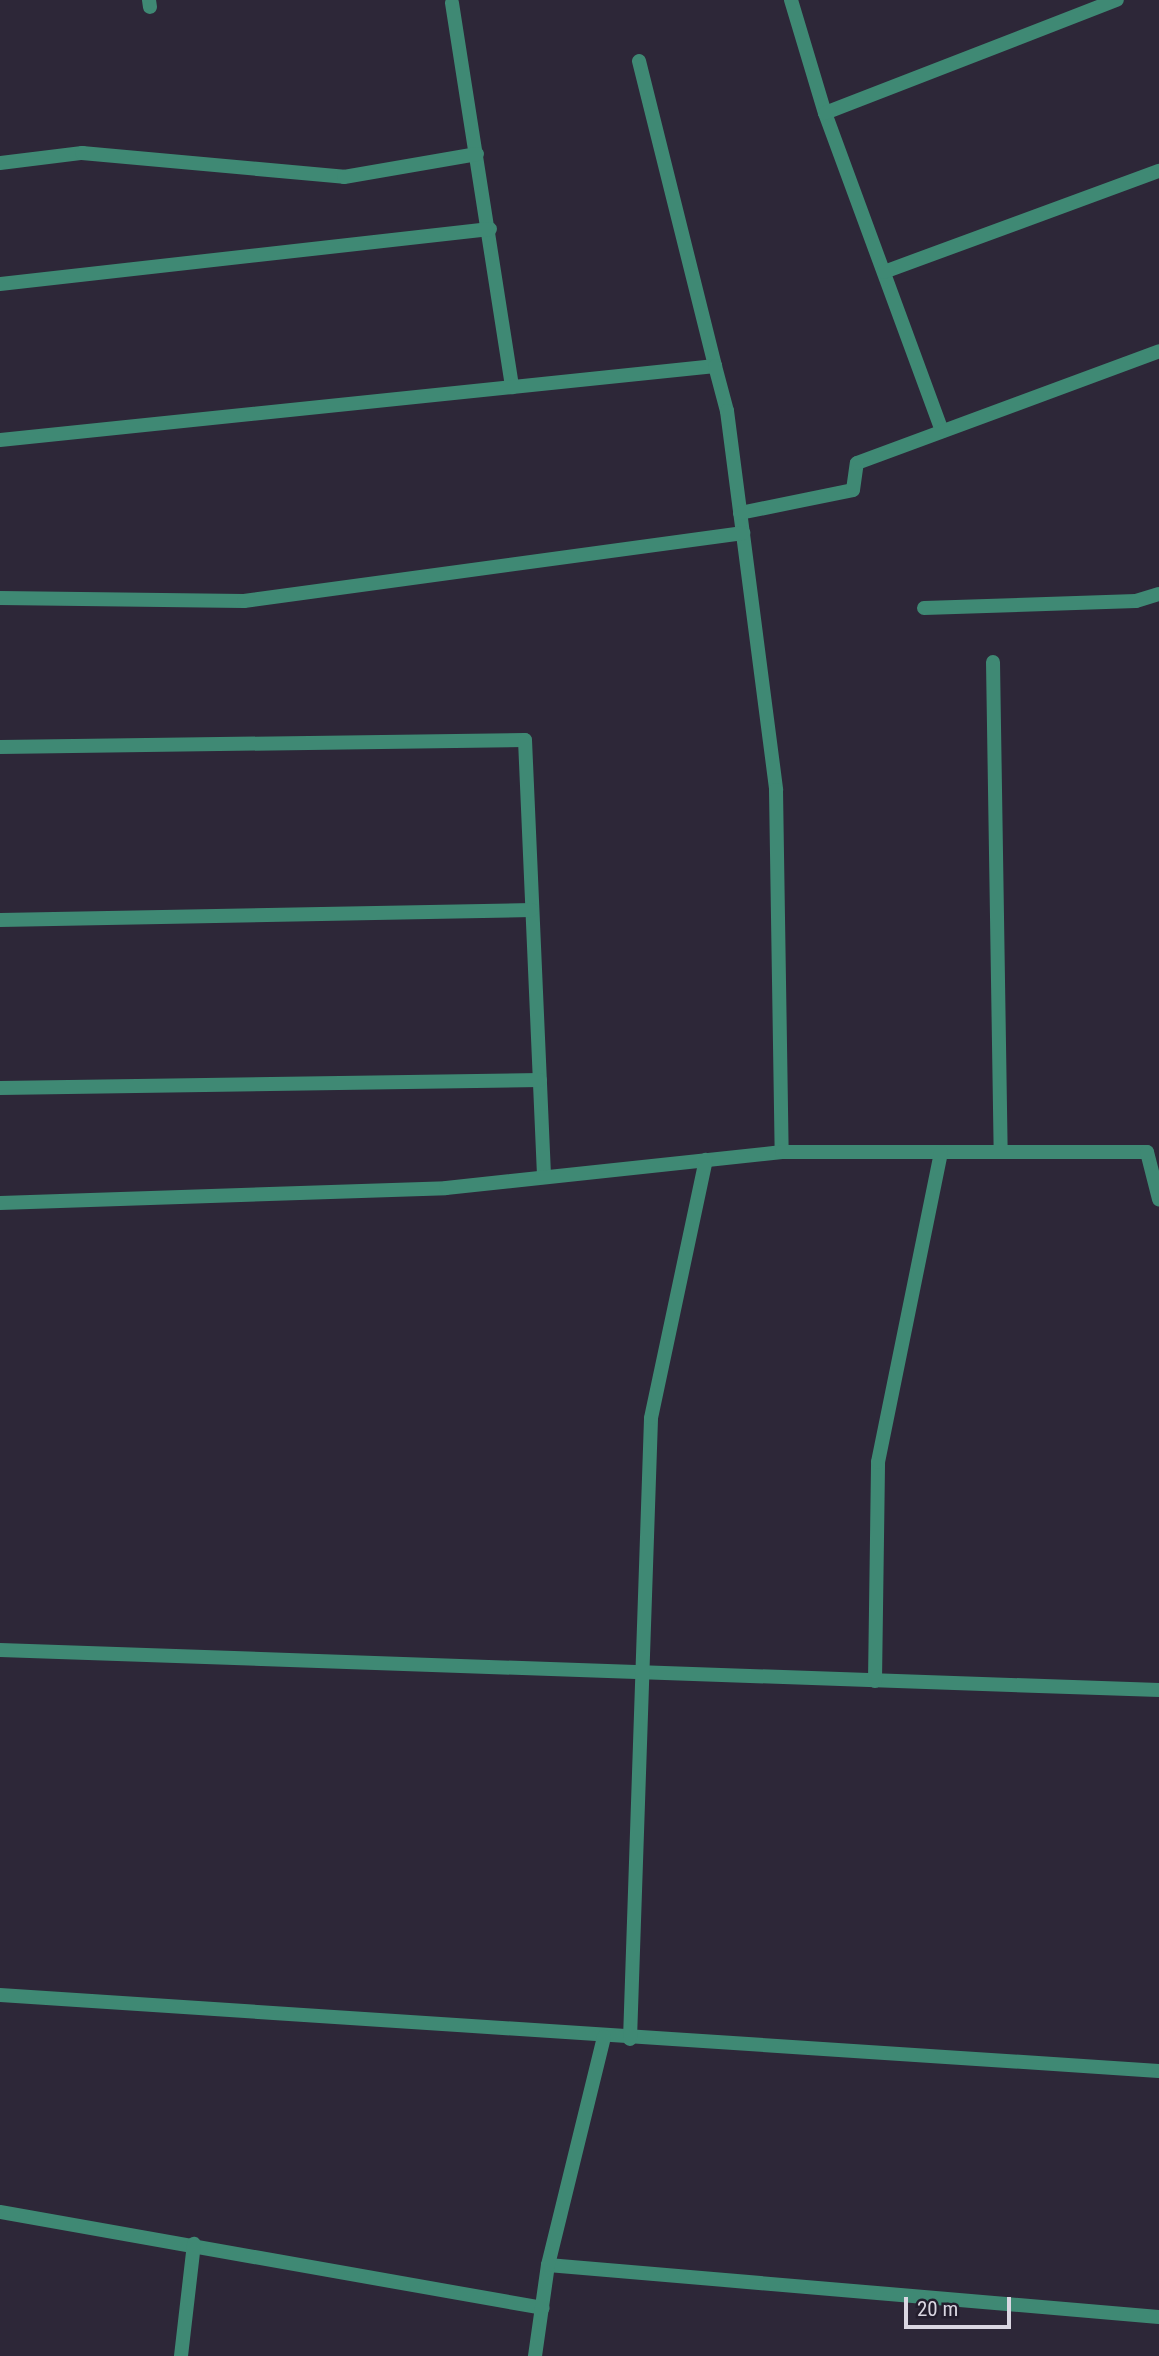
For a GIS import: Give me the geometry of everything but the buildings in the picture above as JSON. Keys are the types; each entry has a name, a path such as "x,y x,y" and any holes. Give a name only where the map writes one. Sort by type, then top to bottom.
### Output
{"street":[{"path":"791,0 825,113 942,431"},
{"path":"825,113 1117,0"},
{"path":"452,3 490,229 512,387"},
{"path":"639,61 715,366 743,533 776,790 782,1152"},
{"path":"0,163 82,153 344,177 477,154"},
{"path":"884,272 1159,171"},
{"path":"0,284 490,229"},
{"path":"740,513 853,490 856,463 1159,351"},
{"path":"0,440 715,366"},
{"path":"0,598 244,601 743,533"},
{"path":"925,608 1136,601 1159,594"},
{"path":"993,662 1002,1152"},
{"path":"0,747 525,740 544,1177"},
{"path":"0,920 532,910"},
{"path":"0,1088 540,1080"},
{"path":"0,1203 446,1188 782,1152 1147,1152 1159,1199"},
{"path":"875,1681 878,1462 940,1152"},
{"path":"630,2039 651,1419 706,1160"},
{"path":"0,1650 1159,1690"},
{"path":"0,1995 630,2039 1159,2071"},
{"path":"535,2356 548,2265 604,2037"},
{"path":"0,2212 194,2244 543,2308"},
{"path":"181,2356 194,2244"},
{"path":"548,2265 1159,2317"}]}
